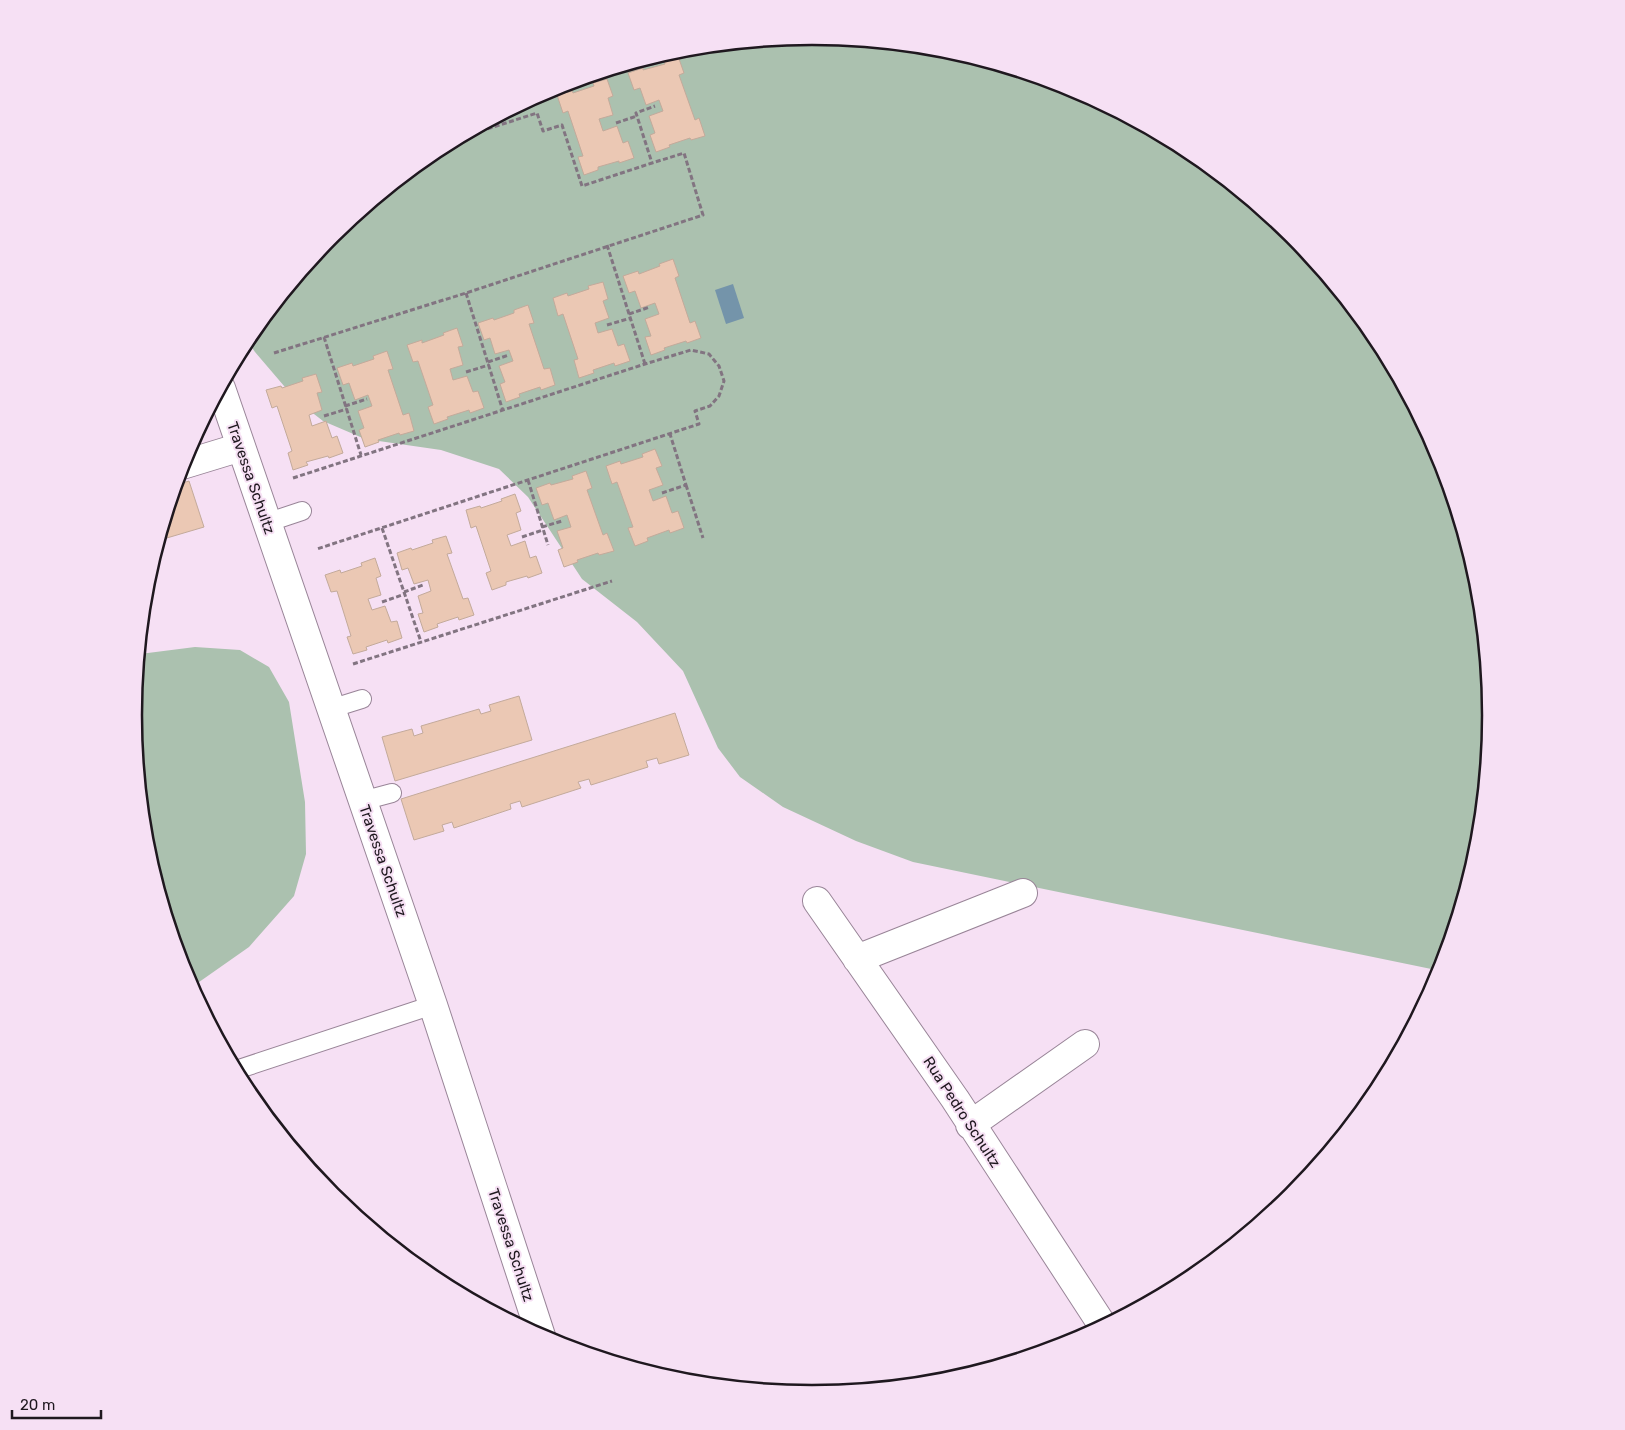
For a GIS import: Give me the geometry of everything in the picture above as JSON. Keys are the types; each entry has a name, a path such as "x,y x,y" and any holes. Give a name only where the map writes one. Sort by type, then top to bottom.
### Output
{"street":[{"name":"Travessa Schultz","path":"224,396 433,1005 538,1326"},
{"path":"193,462 240,447"},
{"path":"857,959 1023,893"},
{"name":"Rua Pedro Schultz","path":"817,901 955,1099 970,1125 1099,1320"},
{"path":"970,1125 1086,1044"}],"lane":[{"path":"266,523 302,511"},
{"path":"330,709 362,699"},
{"path":"362,801 392,793"},
{"path":"243,1068 433,1005"}],"path":[{"path":"652,163 636,113 655,106"},
{"path":"274,353 466,293 607,245 703,215 684,153 582,186 562,125 543,131 537,113 490,128"},
{"path":"616,123 637,116"},
{"path":"607,245 645,364"},
{"path":"466,293 503,411"},
{"path":"607,326 650,307"},
{"path":"324,337 362,455"},
{"path":"293,478 692,350 709,354 720,366 724,381 719,396 710,406 694,411 699,424 318,549"},
{"path":"466,372 509,355"},
{"path":"324,416 367,399"},
{"path":"670,434 704,538"},
{"path":"528,480 548,545"},
{"path":"662,493 686,485"},
{"path":"522,537 562,521"},
{"path":"382,528 421,642"},
{"path":"354,664 612,581"},
{"path":"382,602 423,585"}],"green space":[{"path":"769,46 856,46 943,58 986,68 1069,96 1109,114 1185,158 1220,183 1286,241 1316,273 1370,343 1393,380 1431,459 1447,500 1470,584 1477,628 1481,671 1481,759 1470,846 1447,930 1432,969 913,862 856,841 783,807 740,777 718,748 683,671 637,622 582,579 528,497 499,469 441,450 365,439 323,421 296,400 252,348 255,343 309,273 371,211 405,183 440,158 516,114 556,96 639,68 682,58"},
{"path":"195,647 240,650 269,667 289,702 305,802 306,854 294,896 249,947 199,982 178,930 155,846 144,759 142,715 146,653"}],"water":[{"path":"733,284 744,318 726,324 715,290"}],"building":[{"path":"679,59 684,73 679,75 695,120 699,118 705,136 691,140 690,138 669,145 670,147 656,152 650,135 655,133 649,116 663,111 659,100 646,105 640,88 634,90 628,73 665,64 664,62"},
{"path":"607,79 613,96 608,98 613,115 599,119 603,131 617,126 623,143 628,141 634,158 598,167 598,170 584,175 578,157 583,156 568,111 563,113 557,96 594,86 593,83"},
{"path":"673,259 679,276 675,278 690,323 695,321 701,338 664,348 665,350 651,355 645,337 651,336 645,319 659,314 655,303 641,308 635,291 629,293 623,276 638,271 639,274"},
{"path":"603,282 608,299 603,301 609,318 595,323 598,333 612,329 618,346 624,344 630,361 615,366 614,363 593,370 594,373 579,378 574,360 578,359 563,314 558,316 553,298 567,293 568,296 589,289 588,286"},
{"path":"528,305 534,323 529,324 544,369 550,368 555,385 541,390 540,387 519,394 520,397 506,402 500,384 505,382 499,366 513,361 509,350 495,354 490,338 484,340 478,323 514,313 514,310"},
{"path":"457,328 463,346 458,347 463,365 450,369 453,380 467,376 473,392 478,391 484,408 470,413 469,410 447,417 448,419 434,424 428,407 433,405 418,361 413,362 407,345 422,340 422,343"},
{"path":"387,351 393,369 388,370 403,415 409,413 414,431 400,435 399,433 378,440 379,442 365,447 359,430 364,428 358,411 372,406 368,395 355,400 349,383 343,385 337,368 352,363 353,366 374,359 373,356"},
{"path":"316,374 322,392 317,393 322,410 309,415 312,426 326,421 332,438 337,436 343,453 329,458 328,456 306,462 308,465 293,470 288,453 292,451 277,406 272,408 266,390 281,386 282,388 303,381 302,378"},
{"path":"655,449 662,466 656,468 663,485 649,490 653,501 666,496 672,513 678,511 684,528 670,533 669,530 647,538 648,541 635,546 628,528 633,527 617,482 612,484 606,466 620,461 621,464 643,457 642,454"},
{"path":"586,471 592,488 587,490 603,535 607,533 614,551 599,555 598,553 577,560 578,562 564,567 558,550 563,548 557,531 571,527 567,515 554,520 548,503 542,505 536,488 550,483 551,485 573,479 572,476"},
{"path":"189,481 204,527 166,538 178,500 185,482"},
{"path":"515,494 521,511 516,513 521,530 507,535 511,546 525,541 530,558 536,556 542,573 506,582 506,585 492,590 486,573 491,571 476,526 471,528 466,510 480,506 481,508 502,501 501,499"},
{"path":"446,536 452,553 447,554 463,599 468,598 474,615 459,620 458,617 437,624 438,627 424,632 418,614 423,613 418,596 431,591 428,580 414,584 408,568 402,570 397,553 433,543 432,540"},
{"path":"375,558 381,576 376,578 381,595 368,599 372,610 385,606 391,622 397,621 402,638 388,643 387,640 366,647 367,650 353,654 347,637 351,636 337,591 331,592 325,575 340,570 341,573 362,566 361,563"},
{"path":"519,696 532,740 395,781 382,737 412,729 414,736 423,733 421,726 479,709 481,714 491,711 489,705"},
{"path":"675,713 689,755 659,764 657,758 646,761 648,767 591,785 589,779 578,782 581,788 522,807 520,801 510,804 511,809 454,828 452,822 442,825 444,831 414,840 401,799"}]}
